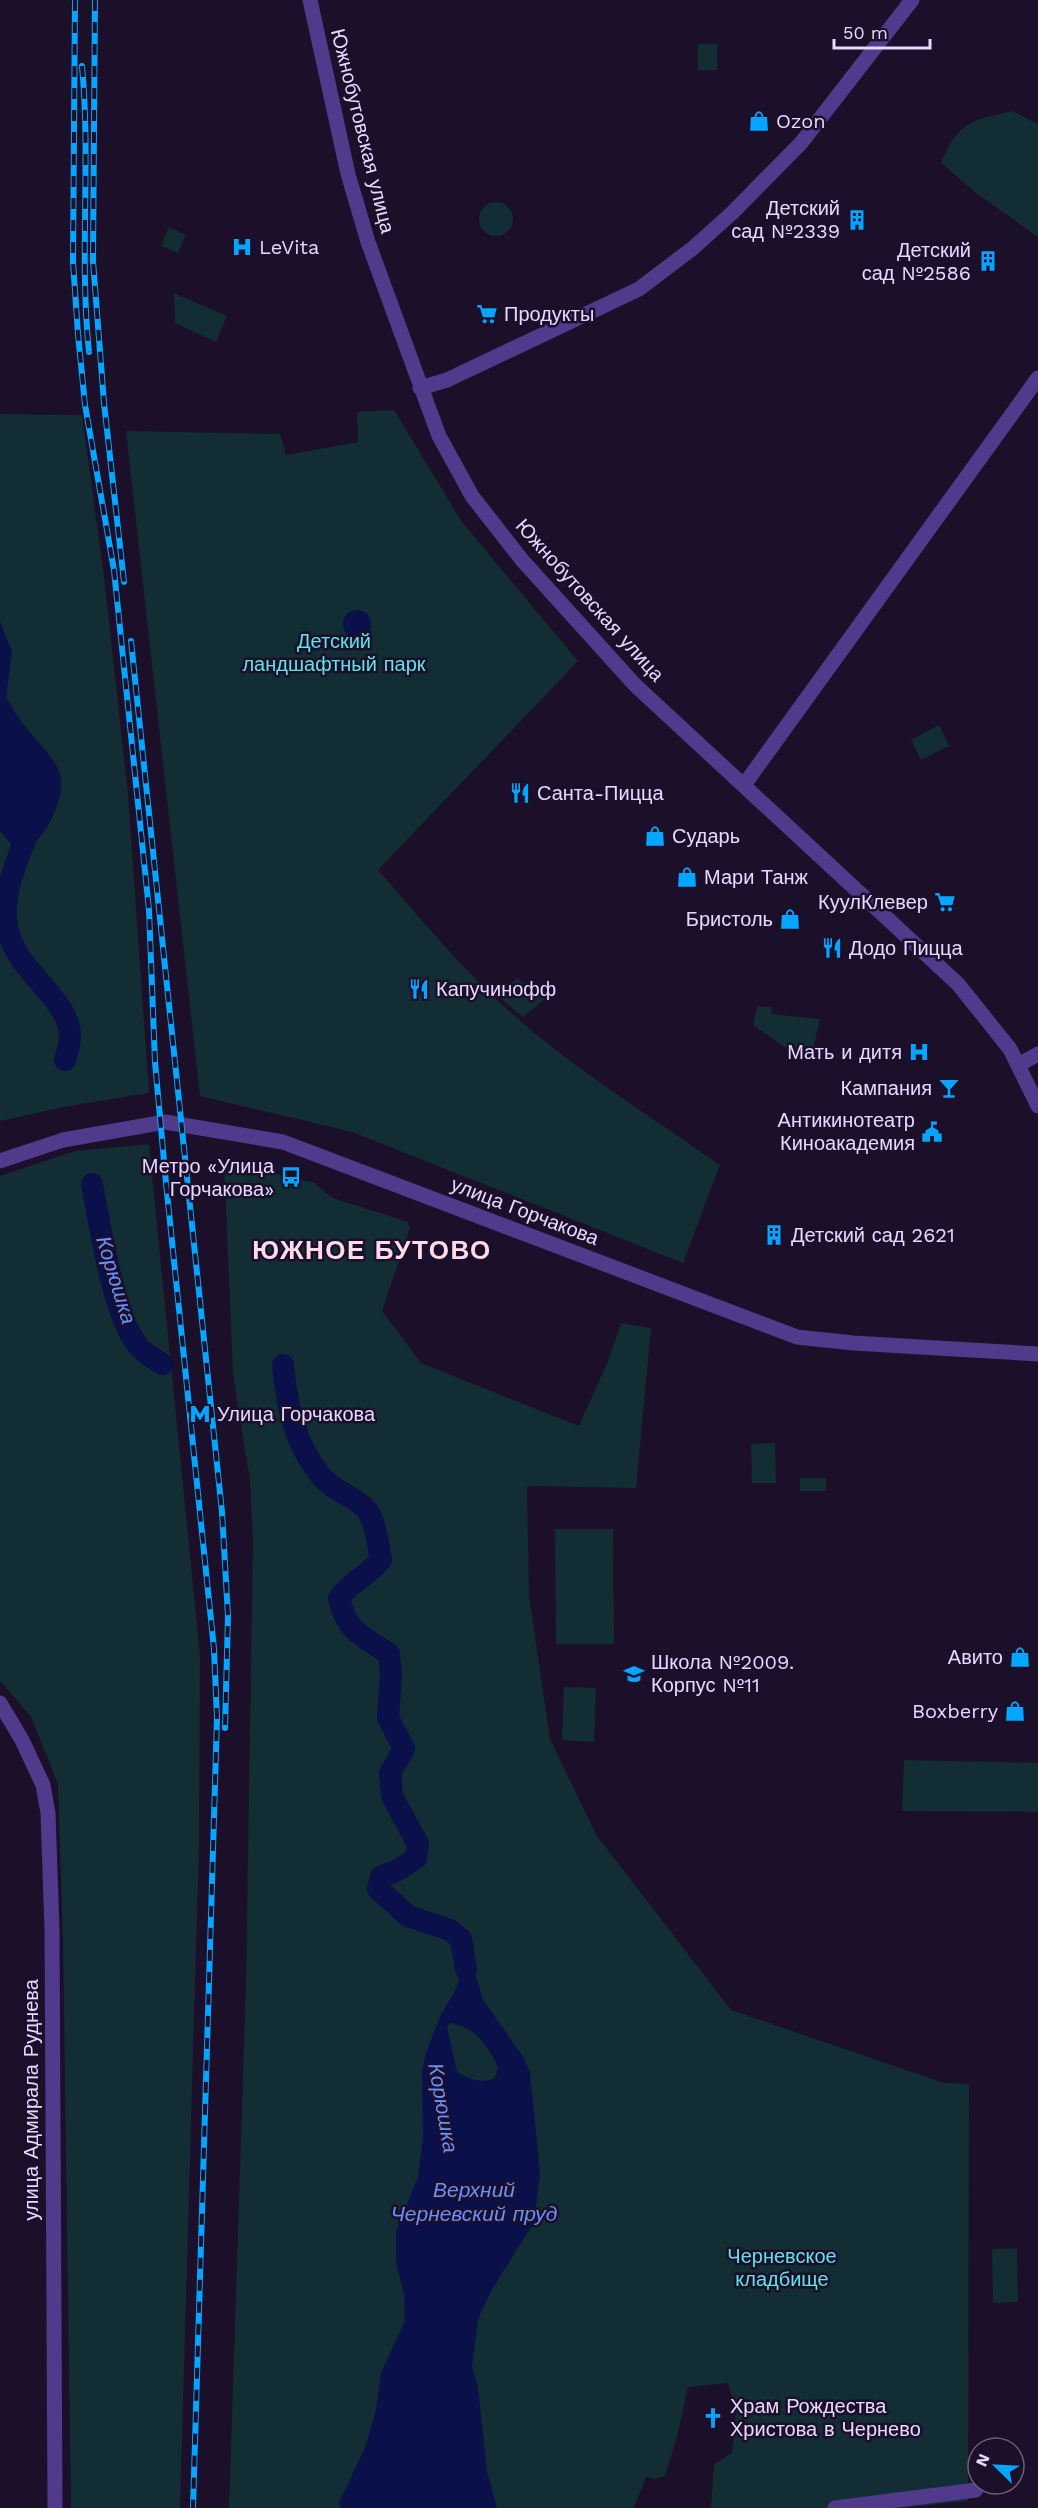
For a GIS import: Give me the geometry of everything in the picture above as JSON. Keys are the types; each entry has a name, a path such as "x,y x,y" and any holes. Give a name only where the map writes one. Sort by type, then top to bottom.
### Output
{"street":[{"name":"Южнобутовская улица","path":"310,0 348,174 368,242 439,436 472,496 522,560 635,685 958,984 1003,1038 1020,1064 1038,1106"},
{"path":"420,388 447,380 639,289 693,248 732,213 801,143 912,0"},
{"path":"744,785 1038,378"},
{"path":"1020,1064 1038,1054"},
{"name":"улица Горчакова","path":"0,1161 49,1143 165,1122 284,1142 797,1337 852,1343 1038,1354"},
{"name":"улица Адмирала Руднева","path":"0,1703 22,1740 43,1785 49,1823 55,2508"},
{"path":"835,2508 966,2491"}],"green space":[{"path":"698,44 717,44 717,70 698,70"},
{"path":"1012,111 1038,124 1038,237 976,193 941,163 954,139 968,125 986,117"},
{"path":"496,202 508,207 513,219 508,231 496,236 484,231 479,219 484,207"},
{"path":"169,227 186,235 178,253 161,246"},
{"path":"174,293 227,316 216,342 175,323"},
{"name":"Детский ландшафтный парк","path":"394,410 462,522 578,661 378,870 458,960 509,1011 586,1072 720,1165 683,1263 352,1132 200,1096 126,431 280,434 286,455 358,442 357,412"},
{"path":"0,414 82,415 104,576 128,794 149,1093 64,1107 0,1121"},
{"path":"939,725 949,746 921,760 911,740"},
{"path":"517,978 545,999 523,1017 500,998"},
{"path":"757,1006 772,1007 771,1014 820,1019 812,1054 804,1053 802,1059 753,1025"},
{"path":"149,1144 200,1656 199,1844 180,2508 71,2508 63,1942 58,1784 31,1717 0,1681 0,1176 75,1151"},
{"name":"Черневское кладбище","path":"224,1161 314,1183 333,1198 408,1222 410,1228 382,1311 421,1363 579,1426 608,1361 621,1323 651,1328 636,1488 527,1486 529,1596 550,1739 597,1836 731,2010 944,2083 969,2084 968,2436 966,2436 966,2496 968,2496 968,2501 901,2508 711,2508 714,2464 732,2453 736,2412 728,2383 688,2387 678,2433 665,2476 655,2479 646,2477 634,2508 229,2508 246,1985 253,1539 250,1481 233,1374"},
{"path":"775,1443 776,1483 752,1483 751,1444"},
{"path":"800,1478 826,1478 826,1491 800,1491"},
{"path":"555,1529 613,1529 614,1644 556,1644"},
{"path":"564,1687 596,1688 594,1742 562,1740"},
{"path":"904,1760 1038,1763 1038,1812 902,1811"},
{"path":"1017,2248 1018,2302 993,2303 992,2249"}],"water":[{"path":"357,610 367,614 371,624 367,634 357,638 347,634 343,624 347,614"},
{"path":"0,622 12,651 6,698 57,766 61,786 59,799 48,826 31,846 19,854 0,831"},
{"name":"Верхний Черневский пруд","path":"461,1939 465,1940 483,2000 524,2058 530,2073 540,2173 534,2222 491,2291 478,2319 472,2366 478,2388 487,2472 497,2508 342,2508 339,2503 366,2445 376,2410 381,2373 405,2321 404,2295 396,2262 396,2232 418,2177 423,2138 422,2072 426,2053 441,2014 456,1989 462,1967","holes":["450,2023 474,2033 490,2052 498,2068 495,2078 485,2081 475,2080 457,2072 447,2027"]}],"waterway":[{"name":"Корюшка","path":"30,827 10,883 6,919 17,953 51,995 67,1022 70,1040 65,1060"},
{"name":"Корюшка","path":"92,1184 109,1269 122,1314 139,1347 162,1364"},
{"name":"Корюшка","path":"283,1365 293,1424 304,1450 326,1481 365,1508 372,1519 378,1540 381,1560 339,1598 342,1610 351,1626 389,1654 391,1674 388,1718 404,1749 390,1773 392,1796 418,1844 416,1858 400,1869 381,1877 378,1889 408,1916 450,1930 461,1939 466,1969"}],"railway":[{"path":"75,0 73,262 78,334 85,405 114,570 149,910 155,1062 166,1183 214,1649 217,1718 193,2508"},
{"path":"95,0 93,261 104,403 124,582"},
{"path":"82,66 85,137 85,280 89,352"},
{"path":"131,641 222,1512 228,1616 225,1728"}],"place":[{"name":"Ozon","path":"759,121"},
{"name":"Детский сад №2339","path":"857,220"},
{"name":"LeVita","path":"242,247"},
{"name":"Детский сад №2586","path":"988,261"},
{"name":"Продукты","path":"487,314"},
{"name":"Санта-Пицца","path":"520,793"},
{"name":"Сударь","path":"655,836"},
{"name":"Мари Танж","path":"687,877"},
{"name":"КуулКлевер","path":"945,902"},
{"name":"Бристоль","path":"790,919"},
{"name":"Додо Пицца","path":"832,948"},
{"name":"Капучинофф","path":"419,989"},
{"name":"Мать и дитя","path":"919,1052"},
{"name":"Кампания","path":"949,1088"},
{"name":"Антикинотеатр Киноакадемия","path":"932,1132"},
{"name":"Метро «Улица Горчакова»","path":"291,1177"},
{"name":"Детский сад 2621","path":"774,1235"},
{"name":"Улица Горчакова","path":"200,1414"},
{"name":"Авито","path":"1020,1657"},
{"name":"Школа №2009. Корпус №11","path":"634,1674"},
{"name":"Boxberry","path":"1015,1711"},
{"name":"Храм Рождества Христова в Чернево","path":"713,2418"}],"district":[{"name":"ЮЖНОЕ БУТОВО","path":"372,1250"}]}
